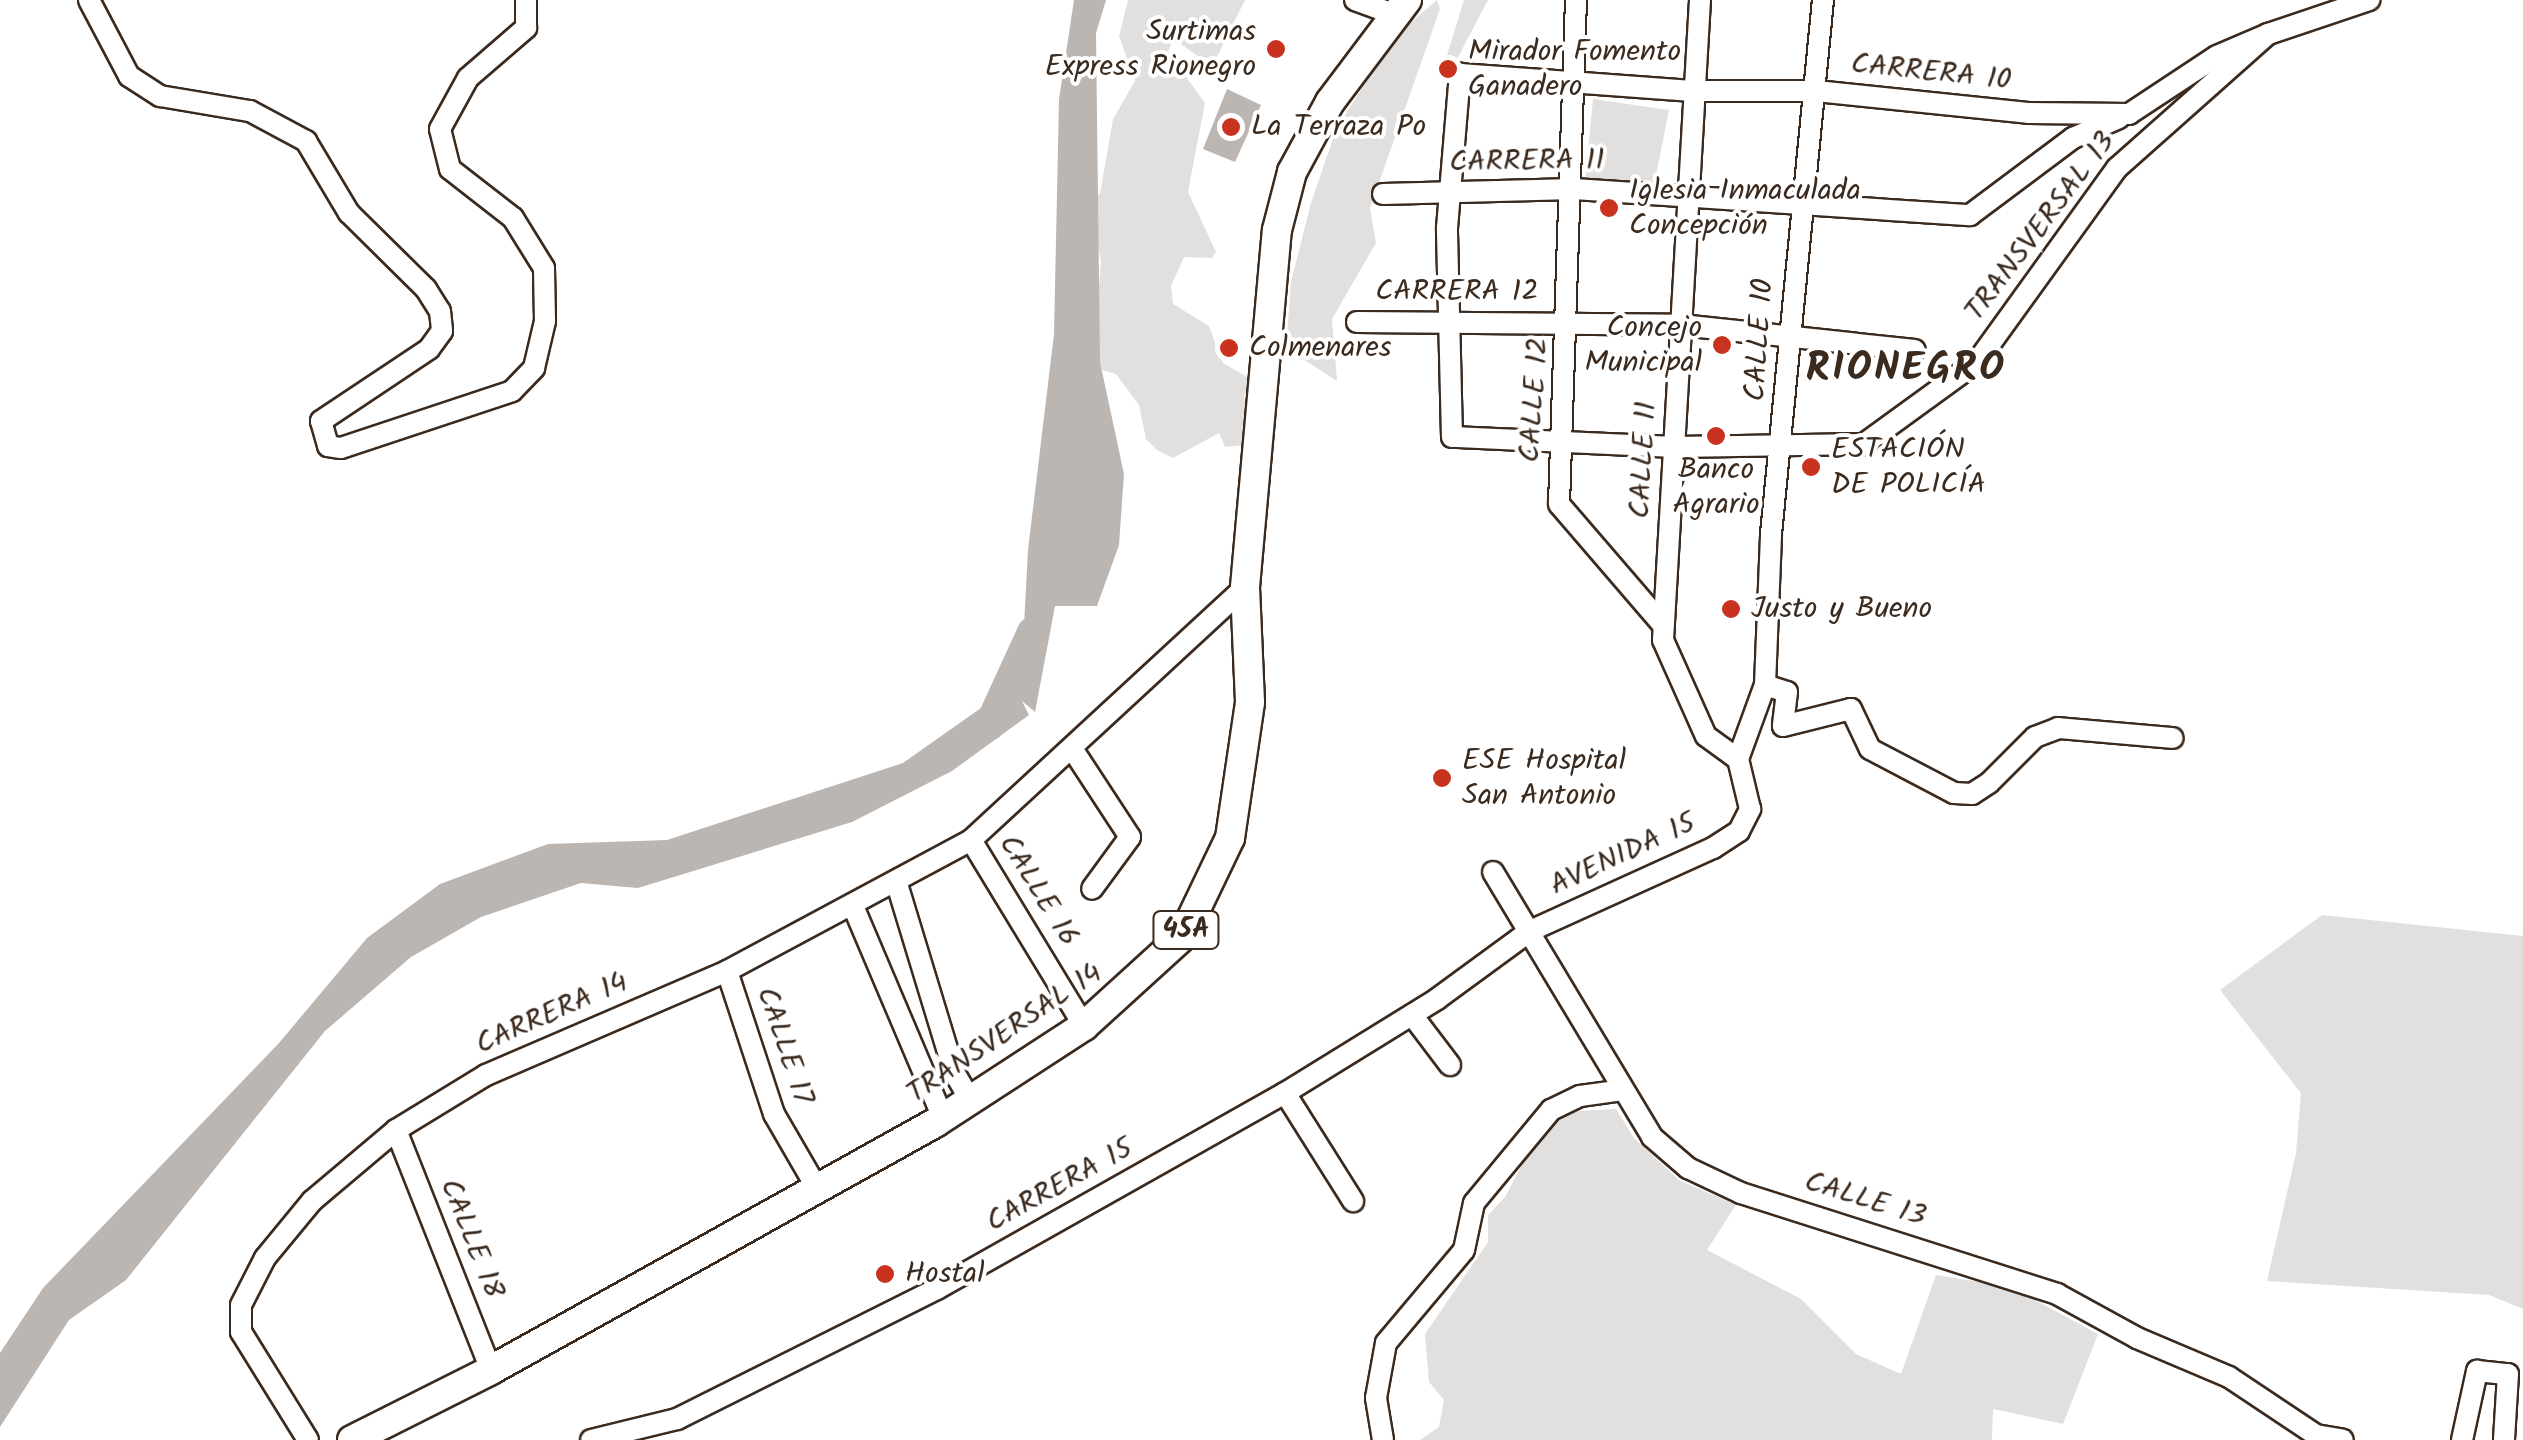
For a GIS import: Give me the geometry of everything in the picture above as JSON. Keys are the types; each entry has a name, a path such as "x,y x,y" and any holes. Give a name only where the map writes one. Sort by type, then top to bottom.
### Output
{"highway":[{"name":"TRANSVERSAL 14","path":"352,1440 491,1370 943,1118 1084,1026 1182,936 1230,838 1250,702 1245,586 1272,258 1292,172 1330,102 1401,5"}],"street":[{"path":"89,0 130,76 160,96 250,110 306,141 349,213 426,289 440,311 442,330 429,349 321,421 328,446 340,448 512,391 534,368 546,321 544,268 532,239 513,218 450,169 440,130 468,78 526,28 526,0"},
{"path":"1356,0 1401,5"},
{"name":"CALLE 12","path":"1576,0 1570,322 1560,444 1560,504 1663,625"},
{"name":"CALLE 11","path":"1663,625 1700,0"},
{"name":"CALLE 10","path":"1738,759 1765,685 1790,336 1822,0"},
{"path":"2129,114 2217,56 2268,34 2369,0"},
{"name":"TRANSVERSAL 13","path":"1783,444 1856,444 1872,440 1977,362 2117,168 2268,34"},
{"name":"CARRERA 10","path":"1448,193 1460,74 1692,92 1816,90 2028,114 2129,114"},
{"name":"CARRERA 11","path":"1383,194 1574,190 1686,194 1801,206 1970,215 2073,138 2129,114"},
{"path":"1448,193 1452,436 1675,447 1783,444"},
{"name":"CARRERA 12","path":"1357,322 1682,325 1915,350"},
{"name":"CARRERA 14","path":"308,1440 241,1332 242,1305 265,1258 312,1201 396,1130 486,1074 727,972 898,884 971,840 1073,750 1245,586"},
{"path":"1663,625 1664,640 1706,736 1738,759"},
{"path":"1765,685 1786,692 1783,726 1851,709 1870,749 1954,793 1972,794 1989,783 2035,738 2058,728 2173,738"},
{"path":"1073,750 1130,837 1092,889"},
{"name":"AVENIDA 15","path":"1530,931 1739,831 1750,809 1738,759"},
{"name":"CALLE 16","path":"971,840 1084,1026"},
{"name":"CALLE 13","path":"1493,872 1652,1137 1688,1168 1741,1193 2057,1294 2137,1338 2228,1377 2316,1438 2343,1440"},
{"path":"898,884 954,1072 970,1100"},
{"path":"853,906 943,1118"},
{"name":"CARRERA 15","path":"591,1440 703,1407 937,1288 1285,1093 1412,1015 1530,931"},
{"name":"CALLE 17","path":"727,972 774,1114 818,1190"},
{"path":"1412,1015 1450,1065"},
{"path":"1384,1440 1376,1398 1386,1343 1464,1250 1474,1203 1550,1110 1580,1096 1623,1090"},
{"path":"1285,1093 1354,1200"},
{"name":"CALLE 18","path":"396,1130 491,1370"},
{"path":"2462,1440 2477,1370 2508,1374 2504,1440"}],"shaded area":[{"path":"1074,0 1106,0 1096,33 1100,362 1124,474 1119,545 1097,606 1055,606 1035,712 1022,701 1029,715 952,771 852,822 638,888 581,883 481,917 411,957 325,1031 126,1280 69,1320 0,1427 0,1353 43,1288 279,1043 367,938 440,884 548,844 667,840 903,763 1012,686 1023,645 1028,550 1054,334 1059,99"},
{"path":"1128,0 1245,0 1217,57 1200,58 1173,38 1168,52 1205,103 1188,192 1216,252 1212,258 1184,257 1171,286 1173,304 1209,326 1223,363 1251,379 1244,397 1254,444 1225,447 1219,433 1173,458 1157,450 1146,439 1139,405 1116,374 1102,370 1094,351 1101,261 1096,238 1081,232 1085,201 1100,194 1113,119 1135,81 1119,36"},
{"path":"1437,0 1440,9 1370,208 1376,243 1332,319 1337,381 1286,348 1291,282 1311,203 1336,130 1372,72 1404,28"},
{"path":"1464,0 1488,0 1457,59 1447,55"},
{"name":"La Terraza Po","path":"1227,89 1261,105 1235,162 1203,149"},
{"path":"1593,99 1669,110 1653,191 1584,192"},
{"path":"2322,915 2523,936 2523,1309 2489,1295 2267,1281 2296,1153 2301,1093 2220,990"},
{"path":"1616,1109 1634,1138 1679,1180 1736,1205 1707,1250 1801,1299 1856,1354 1901,1374 1936,1275 2011,1287 2098,1334 2063,1424 1993,1409 1992,1440 1420,1440 1439,1427 1444,1400 1429,1382 1425,1334 1488,1242 1488,1215 1505,1197 1536,1138 1564,1112"}],"waterway":[{"path":"989,726 1032,632"}],"place":[{"name":"Surtimas Express Rionegro","path":"1276,49"},
{"name":"Mirador Fomento Ganadero","path":"1448,69"},
{"name":"La Terraza Po","path":"1231,127"},
{"name":"Iglesia Inmaculada Concepción","path":"1609,208"},
{"name":"Concejo Municipal","path":"1722,345"},
{"name":"Colmenares","path":"1229,348"},
{"name":"Banco Agrario","path":"1716,436"},
{"name":"ESTACIÓN DE POLICÍA","path":"1811,467"},
{"name":"Justo y Bueno","path":"1731,609"},
{"name":"ESE Hospital San Antonio","path":"1442,778"},
{"name":"Hostal","path":"885,1274"}],"district":[{"name":"RIONEGRO","path":"1906,369"}]}
